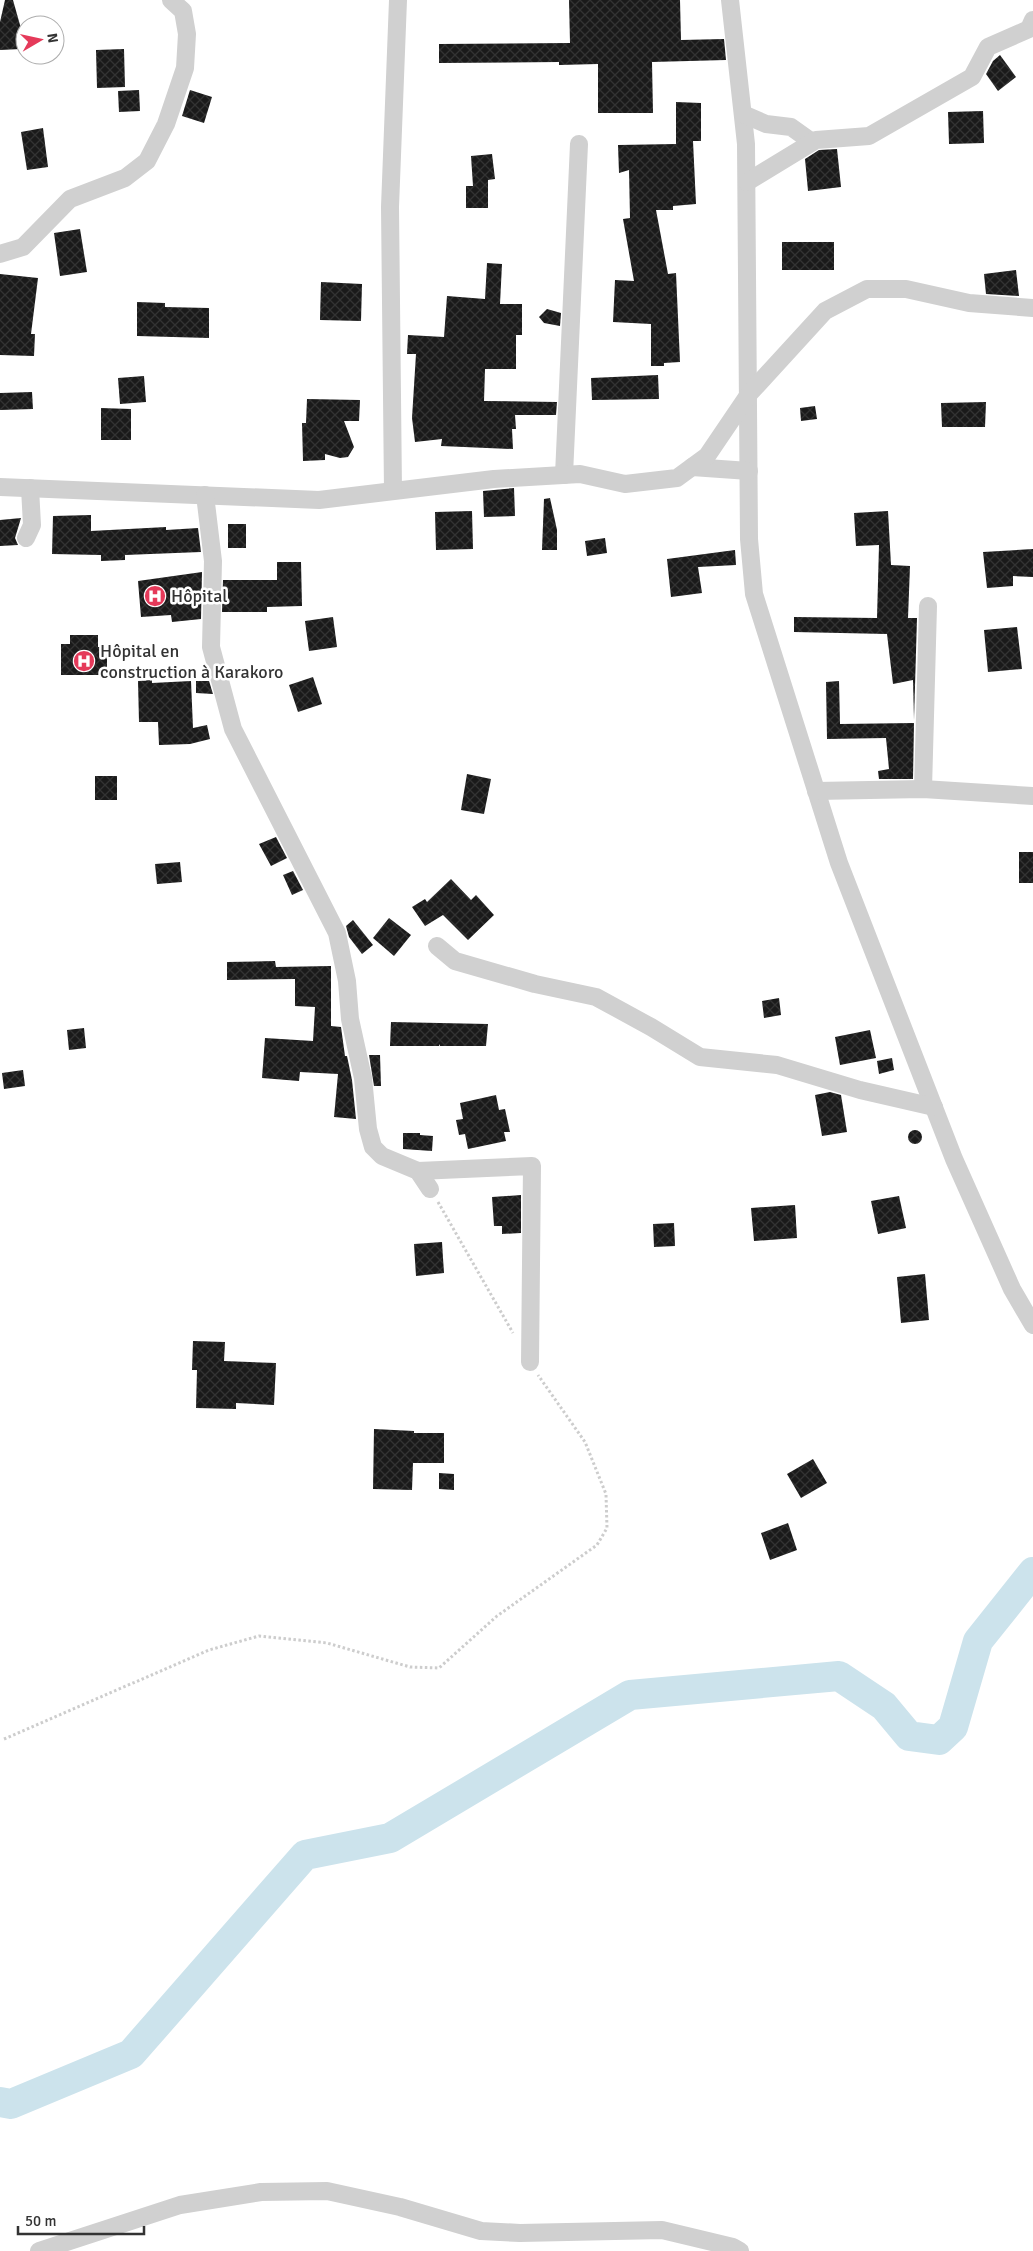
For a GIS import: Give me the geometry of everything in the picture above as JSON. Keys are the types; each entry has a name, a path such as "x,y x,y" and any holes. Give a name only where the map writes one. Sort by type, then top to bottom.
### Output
{"street":[{"path":"0,254 23,247 70,199 125,178 147,161 166,124 185,68 187,34 183,11 171,0"},
{"path":"393,491 390,207 398,0"},
{"path":"730,0 746,144 749,539 754,594 839,863 954,1159 1012,1289 1033,1325"},
{"path":"747,182 812,142 870,136 972,77 988,47 1029,29 1033,20"},
{"path":"743,114 766,124 791,127 812,142"},
{"path":"564,475 579,144"},
{"path":"0,487 319,500 494,479 580,474 625,484 677,478 707,456 749,394 825,311 867,289 906,289 969,303 1033,308"},
{"path":"692,467 749,472"},
{"path":"26,538 32,525 30,488"},
{"path":"205,495 213,561 211,647 233,729 338,933 347,981 350,1019 363,1078 368,1129 373,1147 382,1156 418,1171 532,1166 530,1362"},
{"path":"923,789 928,606"},
{"path":"816,791 923,789 1033,796"},
{"path":"437,946 455,961 535,984 596,997 652,1027 700,1058 777,1065 860,1090 934,1107"},
{"path":"418,1171 430,1188"},
{"path":"40,2251 180,2205 261,2192 327,2191 400,2206 481,2231 520,2233 662,2230 733,2246 740,2251"}],"path":[{"path":"430,1188 516,1338"},
{"path":"4,1739 209,1650 259,1636 327,1643 410,1667 439,1668 447,1663 496,1616 597,1545 606,1528 606,1494 585,1442 530,1362"}],"building":[{"path":"5,0 13,0 17,15 15,15 15,49 0,50 0,22"},
{"path":"569,0 680,0 681,40 724,39 726,60 652,62 653,113 598,113 598,64 559,65 559,62 439,63 439,44 570,43"},
{"path":"124,49 125,87 97,88 96,50"},
{"path":"1000,55 1016,77 998,91 986,74 993,61"},
{"path":"139,90 140,111 119,112 118,91"},
{"path":"190,90 212,97 204,123 182,116"},
{"path":"676,102 701,103 701,141 693,141 696,204 673,206 673,210 656,210 668,274 676,273 680,362 664,363 664,366 651,366 651,324 613,322 615,280 634,281 623,219 630,218 629,170 619,173 618,145 676,144"},
{"path":"983,111 984,143 949,144 948,112"},
{"path":"43,128 48,167 27,170 21,132"},
{"path":"837,149 841,187 808,191 805,159 819,150"},
{"path":"492,154 495,179 488,180 488,208 466,208 466,186 473,186 471,156"},
{"path":"80,229 87,272 60,276 54,233"},
{"path":"782,242 834,242 834,270 782,270"},
{"path":"487,263 502,264 500,304 522,304 522,335 516,335 516,369 485,369 484,401 557,402 556,415 515,415 516,429 512,429 513,449 441,446 442,439 415,442 412,418 416,354 407,354 408,335 444,337 447,296 485,299"},
{"path":"1016,270 1019,296 986,294 984,274"},
{"path":"0,274 38,278 31,334 35,334 34,356 0,355"},
{"path":"321,282 362,284 361,321 320,320"},
{"path":"137,302 165,303 165,307 209,308 209,338 137,336"},
{"path":"547,309 561,313 560,326 544,323 539,317"},
{"path":"658,375 659,399 592,400 591,378"},
{"path":"144,376 146,402 120,404 118,378"},
{"path":"32,392 33,409 0,410 0,393"},
{"path":"307,399 360,400 359,421 344,421 354,447 348,457 340,458 325,454 325,460 303,461 302,423 306,423"},
{"path":"986,402 985,427 942,427 941,403"},
{"path":"815,406 817,419 801,421 800,408"},
{"path":"101,408 131,409 131,440 101,440"},
{"path":"514,488 515,516 484,517 483,491"},
{"path":"550,498 557,530 557,550 542,550 544,499"},
{"path":"472,511 473,549 436,550 435,512"},
{"path":"888,511 891,565 910,566 908,618 917,618 914,720 913,680 893,684 887,634 794,632 794,617 877,618 879,545 856,546 854,513"},
{"path":"91,515 91,531 166,527 166,530 198,528 201,552 125,555 125,560 101,561 101,555 52,554 53,516"},
{"path":"21,518 15,538 18,545 0,546 0,520"},
{"path":"228,524 246,524 246,548 228,548"},
{"path":"605,538 607,553 587,556 585,541"},
{"path":"1033,549 1033,577 1013,576 1013,586 987,588 983,552"},
{"path":"735,550 736,565 698,567 702,593 671,597 667,559"},
{"path":"277,562 301,562 302,606 267,607 267,612 222,612 223,580 277,580"},
{"path":"202,572 201,619 172,622 171,615 141,617 138,581"},
{"path":"333,617 337,647 309,651 305,621"},
{"path":"1017,627 1022,669 988,672 984,630"},
{"name":"Hôpital en construction à Karakoro","path":"70,635 98,635 98,647 107,647 107,675 61,675 61,644 70,644"},
{"path":"313,677 322,704 298,712 289,685"},
{"path":"152,680 152,683 191,681 193,728 207,725 210,739 190,744 159,745 158,722 139,722 138,681"},
{"path":"196,681 209,681 213,694 196,693"},
{"path":"839,681 840,724 914,723 913,779 879,779 878,771 889,769 886,738 827,739 826,682"},
{"path":"467,774 491,779 484,814 461,810"},
{"path":"95,776 117,776 117,800 95,800"},
{"path":"276,837 287,858 271,866 259,844"},
{"path":"1019,852 1033,852 1033,883 1019,883"},
{"path":"180,862 182,882 157,884 155,864"},
{"path":"293,871 303,890 292,895 283,875"},
{"path":"451,879 471,900 476,895 494,915 468,940 443,915 425,926 412,907 425,899 427,902"},
{"path":"389,918 411,935 394,956 373,938"},
{"path":"353,920 373,945 362,954 349,937 346,926"},
{"path":"275,961 276,967 331,966 331,1026 341,1027 345,1056 347,1056 352,1080 356,1119 334,1117 338,1074 300,1072 299,1081 262,1078 265,1038 313,1041 315,1007 295,1006 295,979 227,980 227,962"},
{"path":"779,998 781,1015 764,1018 762,1001"},
{"path":"391,1022 488,1024 486,1046 440,1046 440,1044 439,1046 390,1046"},
{"path":"84,1028 86,1048 69,1050 67,1030"},
{"path":"870,1030 876,1058 840,1065 835,1037"},
{"path":"369,1055 380,1055 381,1086 374,1086"},
{"path":"892,1058 894,1070 879,1074 877,1061"},
{"path":"23,1070 25,1086 4,1089 2,1073"},
{"path":"830,1092 841,1095 847,1132 822,1136 815,1095"},
{"path":"496,1095 499,1110 505,1109 510,1132 504,1132 506,1141 468,1149 465,1134 459,1135 456,1120 463,1119 460,1103"},
{"path":"915,1130 920,1132 922,1137 920,1142 915,1144 910,1142 908,1137 910,1132"},
{"path":"403,1133 420,1133 420,1135 433,1136 432,1151 403,1149"},
{"path":"521,1195 521,1233 502,1234 502,1226 494,1226 492,1197"},
{"path":"899,1196 906,1228 878,1234 871,1201"},
{"path":"795,1205 797,1238 754,1241 751,1208"},
{"path":"674,1223 675,1246 654,1247 653,1224"},
{"path":"442,1242 444,1273 416,1276 414,1244"},
{"path":"925,1274 929,1320 901,1323 897,1277"},
{"path":"193,1341 225,1342 224,1361 276,1363 274,1405 236,1403 236,1409 196,1408 197,1370 192,1370"},
{"path":"374,1429 414,1431 414,1433 444,1433 444,1463 413,1463 412,1490 373,1489"},
{"path":"813,1459 827,1483 801,1498 787,1474"},
{"path":"439,1473 454,1474 454,1490 439,1489"},
{"path":"788,1523 797,1550 770,1560 761,1533"}],"waterway":[{"path":"0,2102 11,2104 131,2054 305,1855 390,1838 630,1695 839,1676 884,1706 909,1736 939,1740 953,1727 978,1641 1033,1572"}],"place":[{"name":"Hôpital","path":"155,596"},
{"name":"Hôpital en construction à Karakoro","path":"84,661"}]}
